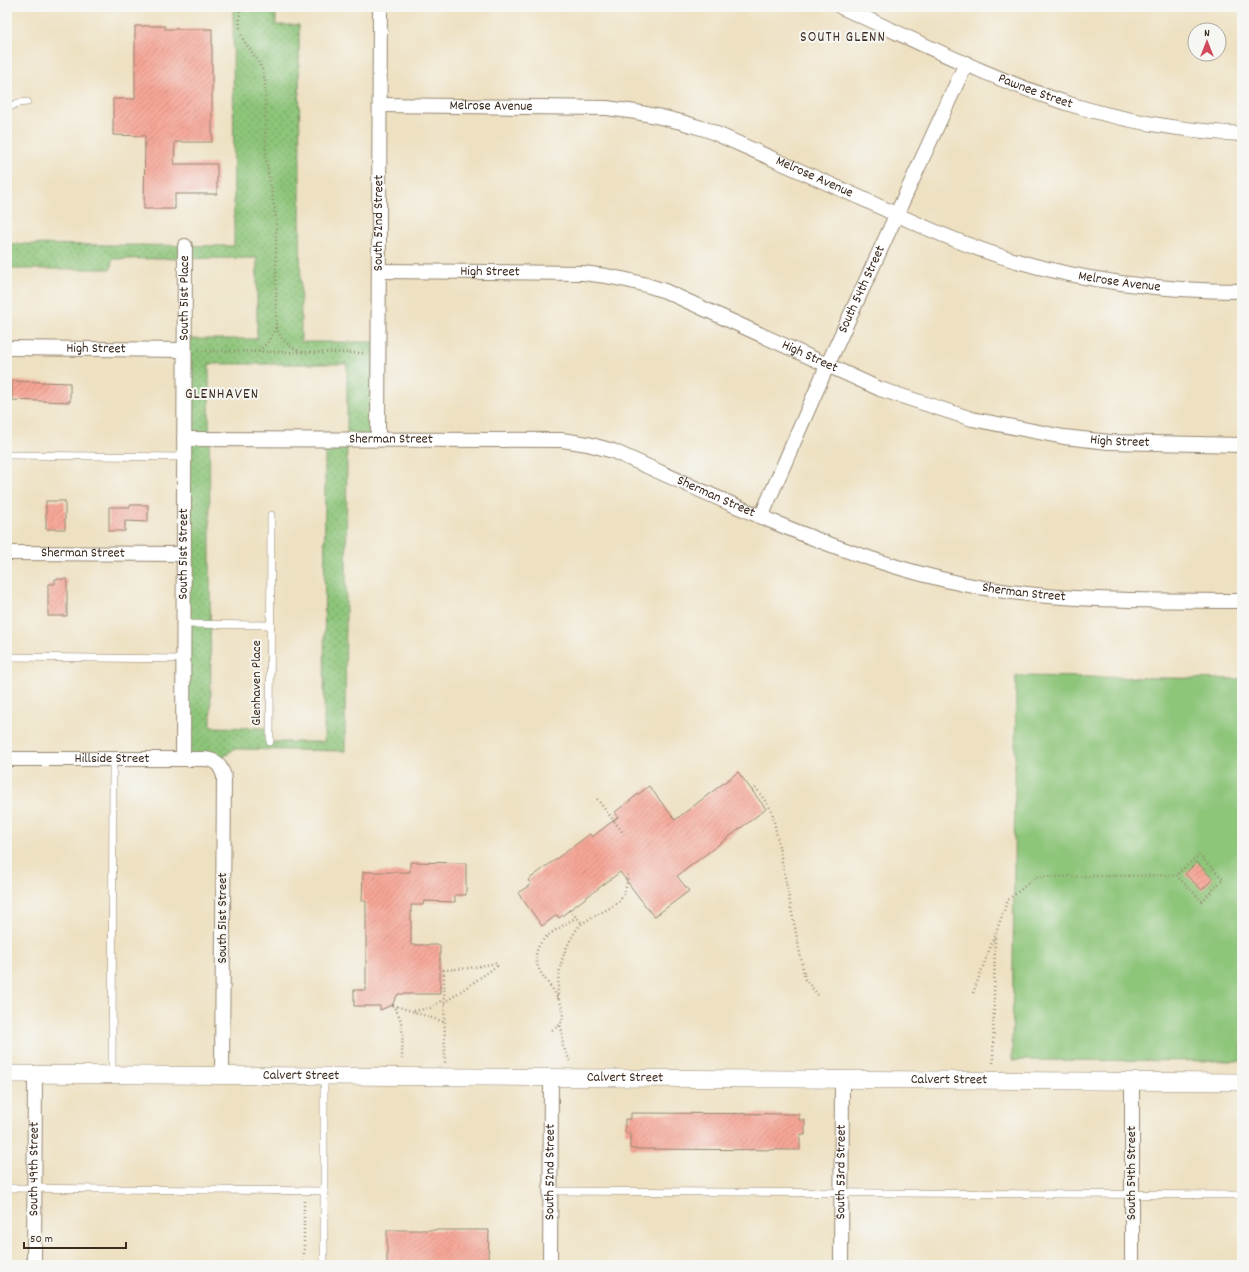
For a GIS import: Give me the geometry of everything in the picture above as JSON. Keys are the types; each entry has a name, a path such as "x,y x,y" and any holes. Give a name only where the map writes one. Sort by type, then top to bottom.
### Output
{"street":[{"name":"South 52nd Street","path":"378,439 380,7"},
{"name":"Pawnee Street","path":"841,7 966,63 1046,96 1122,118 1173,128 1242,134"},
{"name":"South 54th Street","path":"761,517 827,366 966,63"},
{"name":"Melrose Avenue","path":"380,105 607,108 666,117 708,130 955,240 1001,256 1052,270 1103,281 1156,288 1242,292"},
{"name":"South 51st Place","path":"186,246 191,350"},
{"name":"High Street","path":"379,271 583,273 615,277 642,283 665,292 880,389 925,405 972,419 1019,429 1109,442 1242,445"},
{"name":"High Street","path":"7,348 191,350"},
{"name":"South 51st Street","path":"183,758 184,439 191,350"},
{"name":"Sherman Street","path":"184,439 562,440 588,444 613,451 817,541 915,573 965,584 1019,593 1070,598 1242,601"},
{"name":"Sherman Street","path":"7,553 184,554"},
{"name":"Hillside Street","path":"7,759 204,758 217,762"},
{"name":"South 51st Street","path":"217,762 224,776 222,1075"},
{"name":"Calvert Street","path":"7,1074 1242,1082"},
{"name":"South 49th Street","path":"34,1265 35,1074"},
{"name":"South 52nd Street","path":"550,1265 551,1078"},
{"name":"South 53rd Street","path":"841,1265 842,1079"},
{"name":"South 54th Street","path":"1132,1081 1132,1265"}],"lane":[{"path":"7,108 18,103 27,102"},
{"path":"7,455 184,456"},
{"name":"Glenhaven Place","path":"270,742 271,515"},
{"name":"Glenhaven Place","path":"184,624 270,625"},
{"path":"7,657 183,659"},
{"path":"112,1074 113,759"},
{"path":"324,1077 324,1265"},
{"path":"7,1188 324,1191"},
{"path":"551,1191 1242,1195"}],"path":[{"path":"240,7 242,34 263,68 265,81 266,160 276,218 276,327 272,338 257,352"},
{"path":"276,327 280,337 289,346 302,352"},
{"path":"191,350 362,353"},
{"path":"752,790 756,788 772,811 805,979 818,995"},
{"path":"597,799 624,834"},
{"path":"973,993 1008,900 1036,877 1176,875 1199,856 1223,879 1202,901 1176,875"},
{"path":"558,999 559,967 565,948 582,923 603,913 617,903 626,891 628,872"},
{"path":"569,910 575,918 582,923"},
{"path":"570,1061 563,1046 562,1027 560,1025 563,1013 558,999 538,969 537,951 541,942 575,918"},
{"path":"993,1063 995,935"},
{"path":"444,1003 497,966 496,963 469,968 444,970 444,999 444,1003 444,1078"},
{"path":"413,1012 430,1008 444,999"},
{"path":"402,1059 402,1020 399,1012 392,1005 444,1022"},
{"path":"552,1030 560,1025"},
{"path":"304,1190 304,1265"}],"green space":[{"path":"233,7 276,7 276,25 299,25 301,342 379,342 378,439 347,440 345,751 234,749 217,762 183,758 185,339 257,339 257,258 112,259 111,269 7,269 7,244 234,246","holes":["209,364 347,364 347,439 325,439 324,742 270,742 270,728 211,727"]},
{"path":"1016,676 1242,679 1242,1061 1012,1060"}],"building":[{"path":"135,26 165,26 165,29 212,29 212,142 175,142 174,164 217,164 217,194 175,194 175,209 144,209 145,136 113,135 113,99 135,99"},
{"path":"12,381 70,383 70,402 12,400"},
{"path":"46,501 65,501 65,529 46,529"},
{"path":"130,505 148,505 148,522 125,521 125,531 109,531 109,507 130,507"},
{"path":"55,579 67,579 67,616 48,616 48,584 55,584"},
{"path":"738,772 766,809 677,876 689,891 654,917 620,872 559,918 557,915 542,926 518,893 531,884 528,880 590,834 592,837 618,817 615,812 649,786 675,820"},
{"path":"410,862 466,863 466,895 455,895 455,902 424,901 423,905 411,905 411,945 440,945 440,994 398,994 392,1005 380,1010 380,1006 354,1006 354,990 366,990 366,901 362,901 363,872 410,872"},
{"path":"1197,862 1213,879 1202,890 1185,874"},
{"path":"631,1113 799,1114 799,1120 805,1120 805,1135 800,1134 800,1150 630,1149 630,1133 625,1133 625,1119 631,1119"},
{"path":"387,1230 489,1230 488,1265 387,1265"}],"district":[{"name":"SOUTH GLENN","path":"843,38"},
{"name":"GLENHAVEN","path":"222,395"}]}
